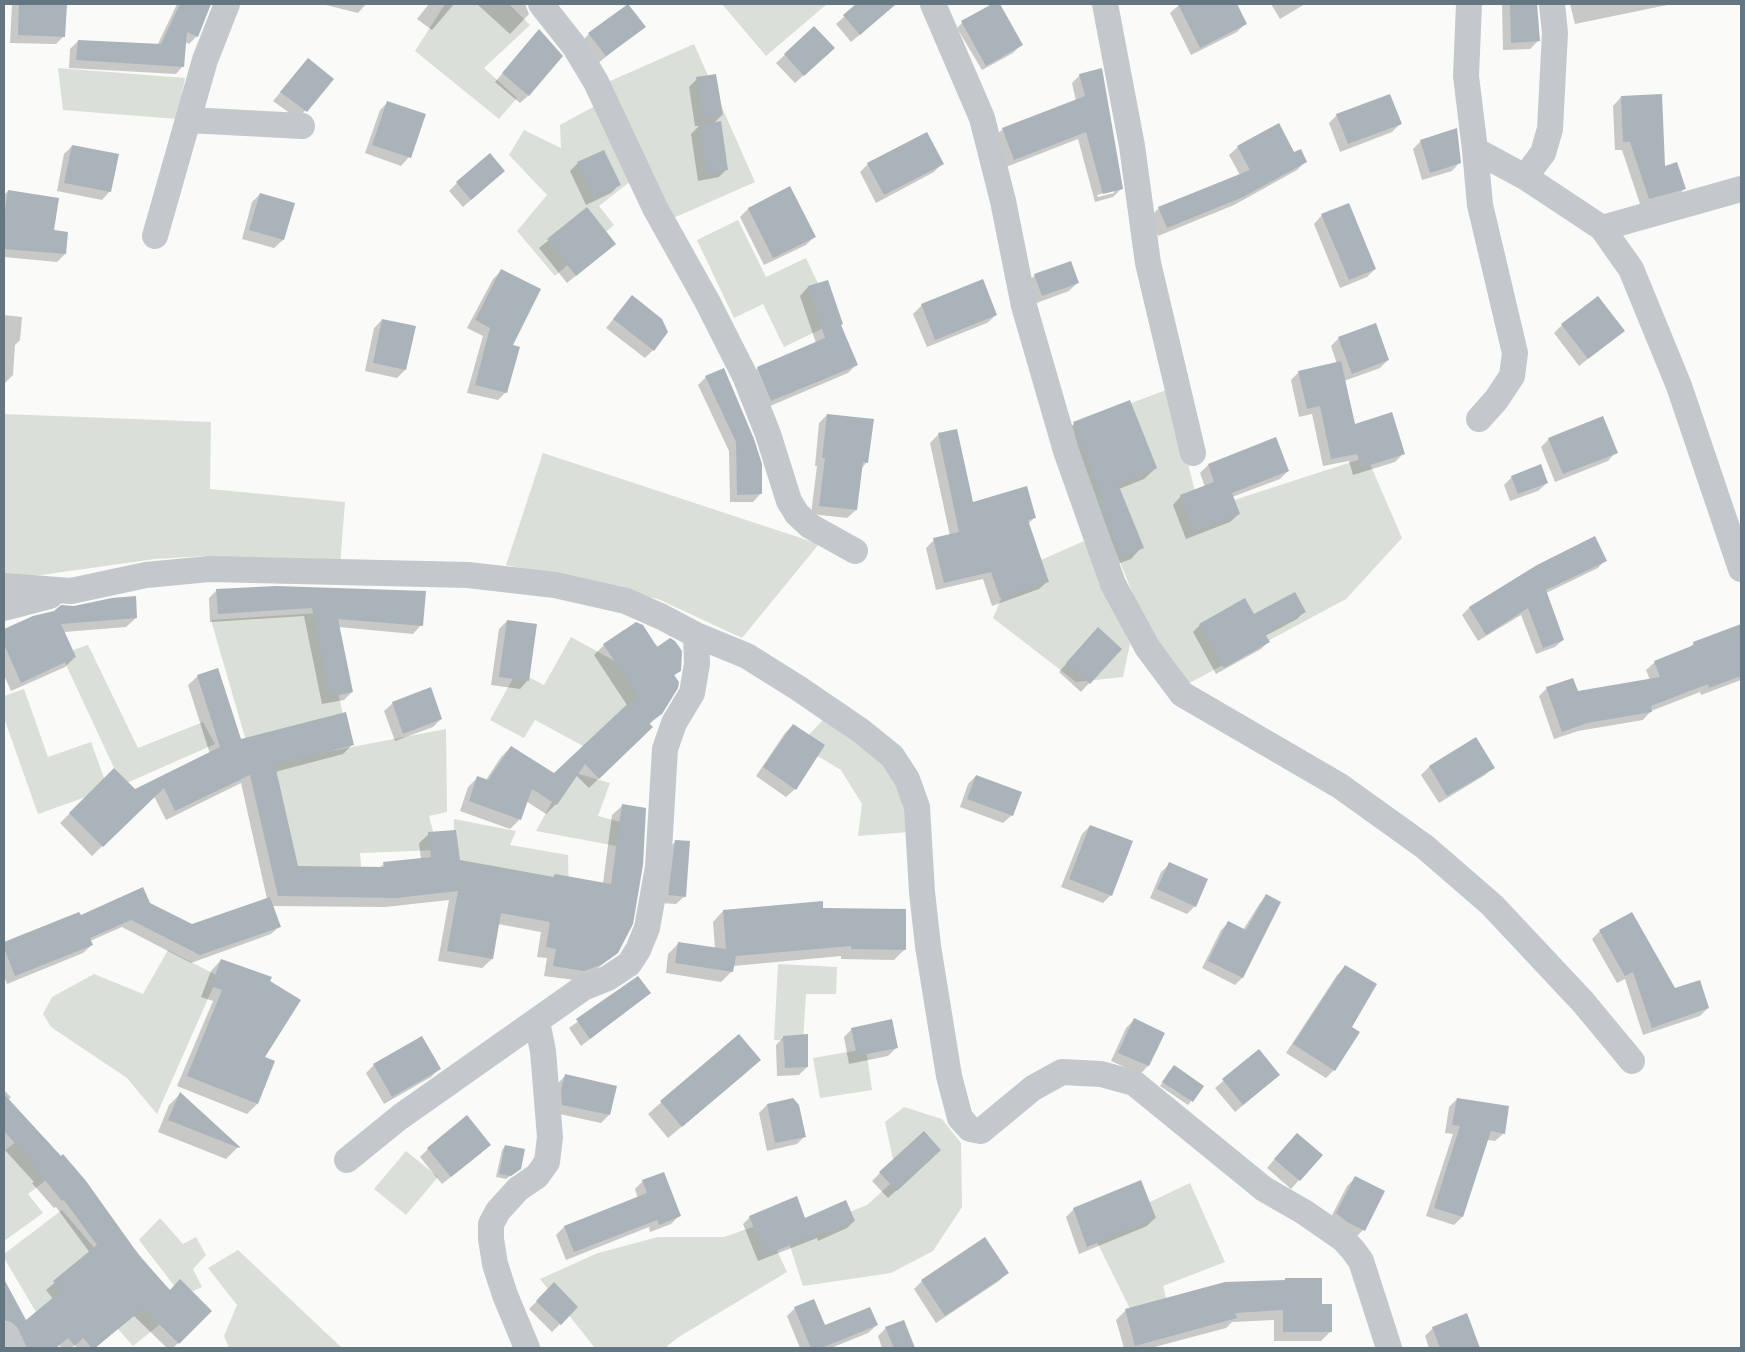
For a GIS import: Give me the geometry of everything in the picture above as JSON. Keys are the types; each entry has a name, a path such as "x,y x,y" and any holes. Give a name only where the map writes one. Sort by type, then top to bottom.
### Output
{"street":[{"path":"155,236 204,60 227,4"},
{"path":"540,4 575,47 596,82 655,208 716,317 745,376 768,434 789,501 797,514 810,526 855,551"},
{"path":"933,4 982,118 1003,201 1024,306 1066,451 1113,584 1147,647 1182,694 1340,786 1425,847 1492,905 1583,1002 1632,1061"},
{"path":"1105,4 1132,146 1148,263 1193,452"},
{"path":"1468,4 1466,76 1482,214 1514,353 1512,376 1480,419"},
{"path":"1525,177 1542,154 1550,129 1556,33 1552,4"},
{"path":"188,120 302,126"},
{"path":"1474,150 1525,177 1602,228 1631,268 1679,386 1741,569"},
{"path":"1602,228 1741,189"},
{"path":"4,608 70,591 146,575 209,568 468,575 556,585 626,601 696,635 747,656 861,731 892,756 907,779 917,807 922,892 928,946 949,1076 960,1118 970,1129 981,1131 1033,1088 1062,1072 1101,1074 1134,1083 1264,1189 1304,1212 1343,1239 1361,1261 1389,1348"},
{"path":"4,586 70,591"},
{"path":"347,1160 407,1112 537,1022 582,988 608,978 629,964 638,950 647,928 658,868 665,748 674,723 692,693 697,664 696,635"},
{"path":"527,1348 505,1295 495,1264 491,1239 492,1224 498,1211 518,1189 537,1176 547,1162 550,1137 543,1050 537,1022"},
{"path":"4,1335 12,1348"}],"shaded area":[{"path":"445,4 509,4 530,25 484,68 517,98 499,119 415,51"},
{"path":"722,4 827,4 766,56"},
{"path":"694,44 755,182 669,220 608,82"},
{"path":"58,68 185,78 177,119 63,110"},
{"path":"595,106 631,181 599,206 614,225 555,276 517,231 547,195 509,155 524,130 561,148 560,125"},
{"path":"738,220 766,277 806,258 836,322 784,347 763,304 734,318 697,240"},
{"path":"1169,389 1200,511 1367,457 1402,538 1346,599 1182,687 1151,639 1081,465 1072,425"},
{"path":"4,414 211,422 210,489 345,502 340,566 206,556 155,559 34,576 4,574"},
{"path":"543,453 819,544 742,638 658,599 506,565"},
{"path":"1084,541 1130,644 1123,677 1076,682 993,618 1012,573"},
{"path":"320,613 344,719 246,741 211,620"},
{"path":"571,637 653,682 609,760 535,720 524,738 490,720 517,671 544,685"},
{"path":"88,645 138,748 203,722 215,744 122,785 61,654"},
{"path":"24,689 48,757 91,742 108,789 38,814 4,718 4,696"},
{"path":"823,720 886,765 900,787 910,832 858,836 862,804 841,770 799,745"},
{"path":"446,729 447,812 429,816 438,850 360,853 362,878 291,878 274,762"},
{"path":"569,771 610,783 598,816 631,825 622,847 536,831"},
{"path":"454,819 516,831 510,845 568,855 569,898 453,865"},
{"path":"168,950 218,976 157,1114 127,1078 51,1027 43,1014 52,997 94,974 143,994"},
{"path":"778,964 837,967 836,994 806,994 803,1041 774,1040"},
{"path":"866,1049 872,1090 820,1098 813,1058"},
{"path":"904,1107 942,1119 961,1143 962,1207 933,1251 891,1273 803,1286 787,1237 867,1205 897,1178 885,1122"},
{"path":"21,1138 50,1177 28,1194 43,1213 4,1241 4,1151"},
{"path":"406,1151 438,1177 406,1215 374,1189"},
{"path":"1190,1183 1225,1262 1163,1286 1170,1313 1139,1327 1091,1230"},
{"path":"62,1210 103,1258 36,1312 4,1258 4,1254"},
{"path":"160,1218 183,1244 196,1237 206,1255 193,1269 202,1287 182,1296 139,1240"},
{"path":"764,1223 787,1272 677,1338 665,1348 595,1348 540,1279 598,1253 658,1237 724,1237"},
{"path":"238,1250 342,1348 229,1348 224,1336 237,1305 208,1268"},
{"path":"107,1287 168,1318 133,1346 95,1303"}],"building":[{"path":"19,4 67,4 65,37 18,35"},
{"path":"180,4 211,4 198,37 187,32 184,67 76,60 78,40 161,44"},
{"path":"628,4 646,27 606,56 588,33"},
{"path":"856,4 896,4 860,35 843,15"},
{"path":"992,4 1000,4 1023,45 986,66 961,21"},
{"path":"1178,4 1237,4 1247,24 1200,48"},
{"path":"1510,4 1537,4 1540,41 1511,43"},
{"path":"814,26 835,48 804,76 784,54"},
{"path":"539,29 563,56 529,96 502,73"},
{"path":"308,58 334,79 307,112 280,92"},
{"path":"1102,68 1123,189 1103,194 1086,132 1014,160 1002,128 1085,96 1079,74"},
{"path":"716,74 723,115 703,119 696,77"},
{"path":"1390,94 1402,124 1348,144 1336,114"},
{"path":"1662,94 1665,166 1677,162 1686,189 1649,199 1630,142 1623,142 1621,96"},
{"path":"387,101 426,114 411,158 372,145"},
{"path":"721,121 728,170 706,173 699,125"},
{"path":"1279,123 1294,152 1301,149 1307,162 1243,197 1167,228 1158,207 1250,170 1237,146"},
{"path":"1457,128 1461,163 1430,173 1420,140"},
{"path":"927,132 944,164 884,195 867,163"},
{"path":"72,145 119,154 111,192 64,183"},
{"path":"604,150 621,185 594,198 577,162"},
{"path":"490,153 505,171 471,200 456,182"},
{"path":"790,186 816,237 773,258 748,208"},
{"path":"8,190 59,198 54,230 68,232 66,254 4,249 4,217"},
{"path":"260,193 295,203 284,240 249,230"},
{"path":"1349,203 1376,269 1349,280 1321,214"},
{"path":"587,207 616,244 576,276 547,239"},
{"path":"1071,261 1079,283 1042,296 1034,274"},
{"path":"501,269 541,289 513,345 520,347 507,393 475,385 490,328 475,320"},
{"path":"983,279 997,315 935,340 921,304"},
{"path":"828,280 843,324 841,325 858,365 771,401 757,367 825,338 808,286"},
{"path":"632,295 662,319 668,332 654,351 613,319"},
{"path":"1598,296 1625,331 1588,359 1561,324"},
{"path":"382,319 416,326 406,370 373,363"},
{"path":"1376,323 1389,360 1352,374 1338,337"},
{"path":"1341,361 1355,424 1392,412 1405,454 1361,468 1357,454 1331,459 1320,406 1307,409 1298,371"},
{"path":"724,368 754,439 762,464 762,494 737,495 736,442 705,376"},
{"path":"1130,400 1157,468 1118,484 1144,548 1122,557 1104,514 1099,500 1102,499 1073,422"},
{"path":"827,414 874,419 868,463 863,462 857,510 819,506 825,458 822,458"},
{"path":"1603,416 1618,453 1563,474 1548,438"},
{"path":"957,429 973,502 1027,486 1036,518 1028,520 1049,582 1000,598 991,572 944,583 933,538 959,532 938,433"},
{"path":"1276,437 1289,471 1232,493 1240,514 1194,532 1180,495 1214,482 1208,464"},
{"path":"1541,464 1548,483 1518,494 1511,476"},
{"path":"1595,536 1607,561 1546,590 1564,640 1543,648 1528,608 1486,635 1469,607 1537,565"},
{"path":"276,586 426,591 423,626 338,619 353,692 330,697 312,608 218,614 216,589"},
{"path":"1295,592 1306,612 1265,634 1270,642 1224,668 1199,624 1245,598 1254,614"},
{"path":"136,596 137,618 61,624 76,657 21,683 4,644 4,629 33,616 54,611 61,605 74,606 112,598"},
{"path":"507,620 537,624 529,681 499,677"},
{"path":"636,622 643,625 657,647 670,638 675,641 682,651 681,671 674,675 679,682 678,688 662,714 649,723 653,727 599,779 585,764 557,805 532,789 521,820 469,801 477,776 488,780 511,746 554,773 637,695 603,644"},
{"path":"1741,624 1741,676 1709,688 1708,684 1651,706 1652,712 1587,723 1562,732 1546,687 1573,678 1578,691 1660,677 1654,661 1694,645 1693,642"},
{"path":"1098,627 1122,649 1090,684 1066,663"},
{"path":"218,668 241,739 346,712 354,745 275,765 298,866 384,867 383,862 431,857 428,832 456,830 460,860 554,877 555,874 611,884 622,804 646,808 643,865 633,924 618,953 601,965 584,971 553,966 556,949 546,947 550,922 501,913 493,959 447,951 458,891 396,898 278,896 250,775 175,811 164,788 103,847 69,813 114,768 135,789 220,747 197,675"},
{"path":"431,687 442,719 403,734 392,702"},
{"path":"793,724 825,745 796,790 763,767"},
{"path":"1476,737 1495,768 1447,796 1429,766"},
{"path":"976,775 1022,792 1013,816 967,799"},
{"path":"1090,825 1133,841 1112,896 1069,879"},
{"path":"675,840 690,841 686,897 668,895"},
{"path":"1169,862 1208,879 1196,907 1157,889"},
{"path":"143,887 150,903 192,924 270,897 281,927 200,955 131,920 90,938 93,945 15,976 4,948 4,942 79,912 81,915"},
{"path":"1266,894 1281,902 1243,978 1208,961 1228,921 1246,930"},
{"path":"823,901 823,908 906,909 906,950 851,949 851,946 736,956 733,972 675,963 678,942 726,949 723,910"},
{"path":"1632,912 1675,988 1700,980 1709,1008 1652,1028 1633,972 1625,976 1599,930"},
{"path":"221,959 272,977 270,981 301,1000 265,1057 275,1061 258,1104 187,1076 222,990 211,986"},
{"path":"1345,965 1377,984 1352,1027 1360,1032 1335,1071 1293,1044"},
{"path":"638,976 651,993 590,1039 576,1019"},
{"path":"1134,1018 1165,1033 1149,1066 1118,1053"},
{"path":"892,1019 898,1048 857,1056 851,1028"},
{"path":"739,1034 761,1060 682,1127 660,1101"},
{"path":"808,1034 808,1067 785,1068 783,1036"},
{"path":"422,1036 441,1069 392,1097 373,1064"},
{"path":"1259,1049 1280,1075 1243,1105 1222,1079"},
{"path":"1174,1065 1204,1086 1193,1102 1162,1082"},
{"path":"565,1074 617,1086 610,1115 562,1105 561,1090"},
{"path":"180,1092 240,1147 168,1120"},
{"path":"4,1094 61,1156 63,1154 86,1181 141,1258 170,1290 180,1279 212,1311 179,1344 143,1308 95,1348 92,1348 83,1338 75,1346 68,1338 56,1348 27,1348 17,1327 11,1322 4,1320 4,1279 26,1320 61,1291 53,1281 97,1245 64,1200 62,1201 41,1173 4,1131"},
{"path":"793,1098 799,1105 806,1137 775,1143 767,1104"},
{"path":"1457,1098 1509,1106 1505,1134 1491,1131 1463,1217 1434,1208 1460,1126 1452,1125"},
{"path":"467,1115 491,1145 451,1177 427,1148"},
{"path":"924,1131 941,1150 897,1191 879,1172"},
{"path":"1297,1133 1323,1155 1300,1181 1274,1159"},
{"path":"505,1145 525,1149 521,1169 511,1176 499,1174"},
{"path":"664,1172 681,1216 659,1225 657,1220 574,1252 564,1226 647,1193 642,1180"},
{"path":"1355,1176 1385,1191 1365,1231 1347,1222 1336,1213"},
{"path":"1141,1180 1156,1218 1087,1247 1073,1208"},
{"path":"797,1196 805,1218 846,1200 855,1221 825,1234 824,1232 765,1255 749,1216"},
{"path":"985,1237 1009,1273 945,1316 921,1280"},
{"path":"1285,1278 1322,1278 1322,1304 1332,1304 1332,1332 1283,1332 1283,1310 1235,1313 1237,1318 1135,1346 1125,1309 1225,1282 1285,1280"},
{"path":"554,1282 578,1307 561,1325 536,1301"},
{"path":"814,1299 825,1325 870,1307 878,1325 821,1348 811,1348 794,1307"},
{"path":"1467,1313 1480,1348 1440,1348 1432,1327"},
{"path":"904,1320 915,1348 894,1348 885,1327"}]}
